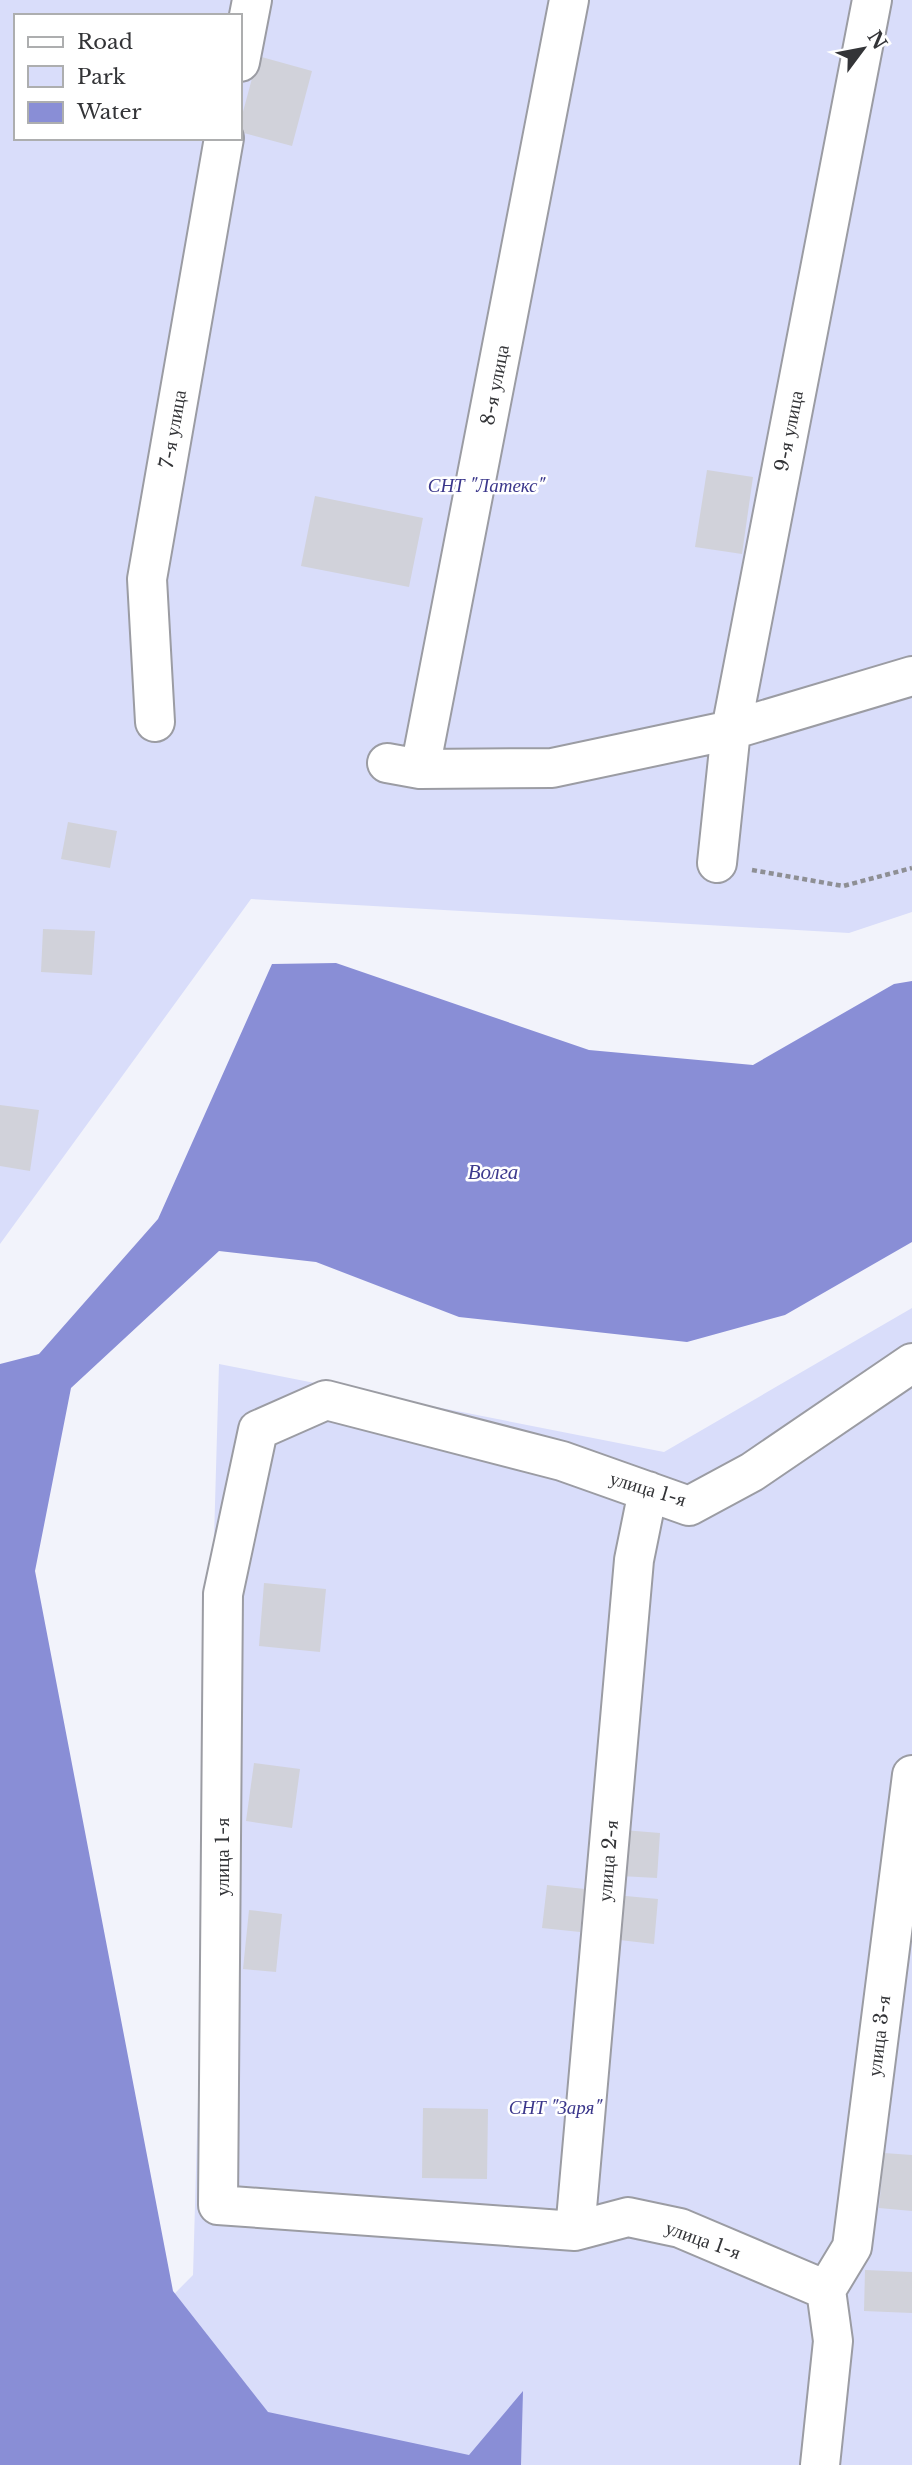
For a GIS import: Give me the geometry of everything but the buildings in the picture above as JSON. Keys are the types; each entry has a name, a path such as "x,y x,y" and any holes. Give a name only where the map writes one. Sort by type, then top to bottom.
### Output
{"street":[{"path":"242,52 252,0"},
{"name":"8-я улица","path":"569,0 404,766 552,768 731,730"},
{"name":"9-я улица","path":"717,863 731,730 872,0"},
{"name":"7-я улица","path":"155,722 148,579 225,140"},
{"path":"731,730 912,676"},
{"name":"улица 1-я","path":"826,2290 680,2228 628,2217 575,2231 218,2205 223,1594 258,1430 326,1400 562,1461 689,1506 752,1472 912,1363"},
{"name":"улица 2-я","path":"575,2231 634,1560 648,1491"},
{"name":"улица 3-я","path":"826,2290 852,2247 912,1775"},
{"path":"820,2465 833,2341 826,2290"}],"path":[{"path":"717,863 843,886 912,868"}],"green space":[{"name":"СНТ \"Латекс\"","path":"0,0 912,0 912,912 849,933 251,899 0,1244"},
{"name":"СНТ \"Заря\"","path":"912,1308 912,2465 5,2465 193,2275 219,1364 664,1452"}],"water":[{"name":"Волга","path":"336,963 589,1050 753,1065 894,984 912,981 912,1242 785,1315 687,1342 459,1317 316,1262 219,1251 71,1388 35,1571 173,2291 268,2412 469,2455 523,2391 521,2465 0,2465 0,1364 39,1354 158,1219 272,964"}]}
